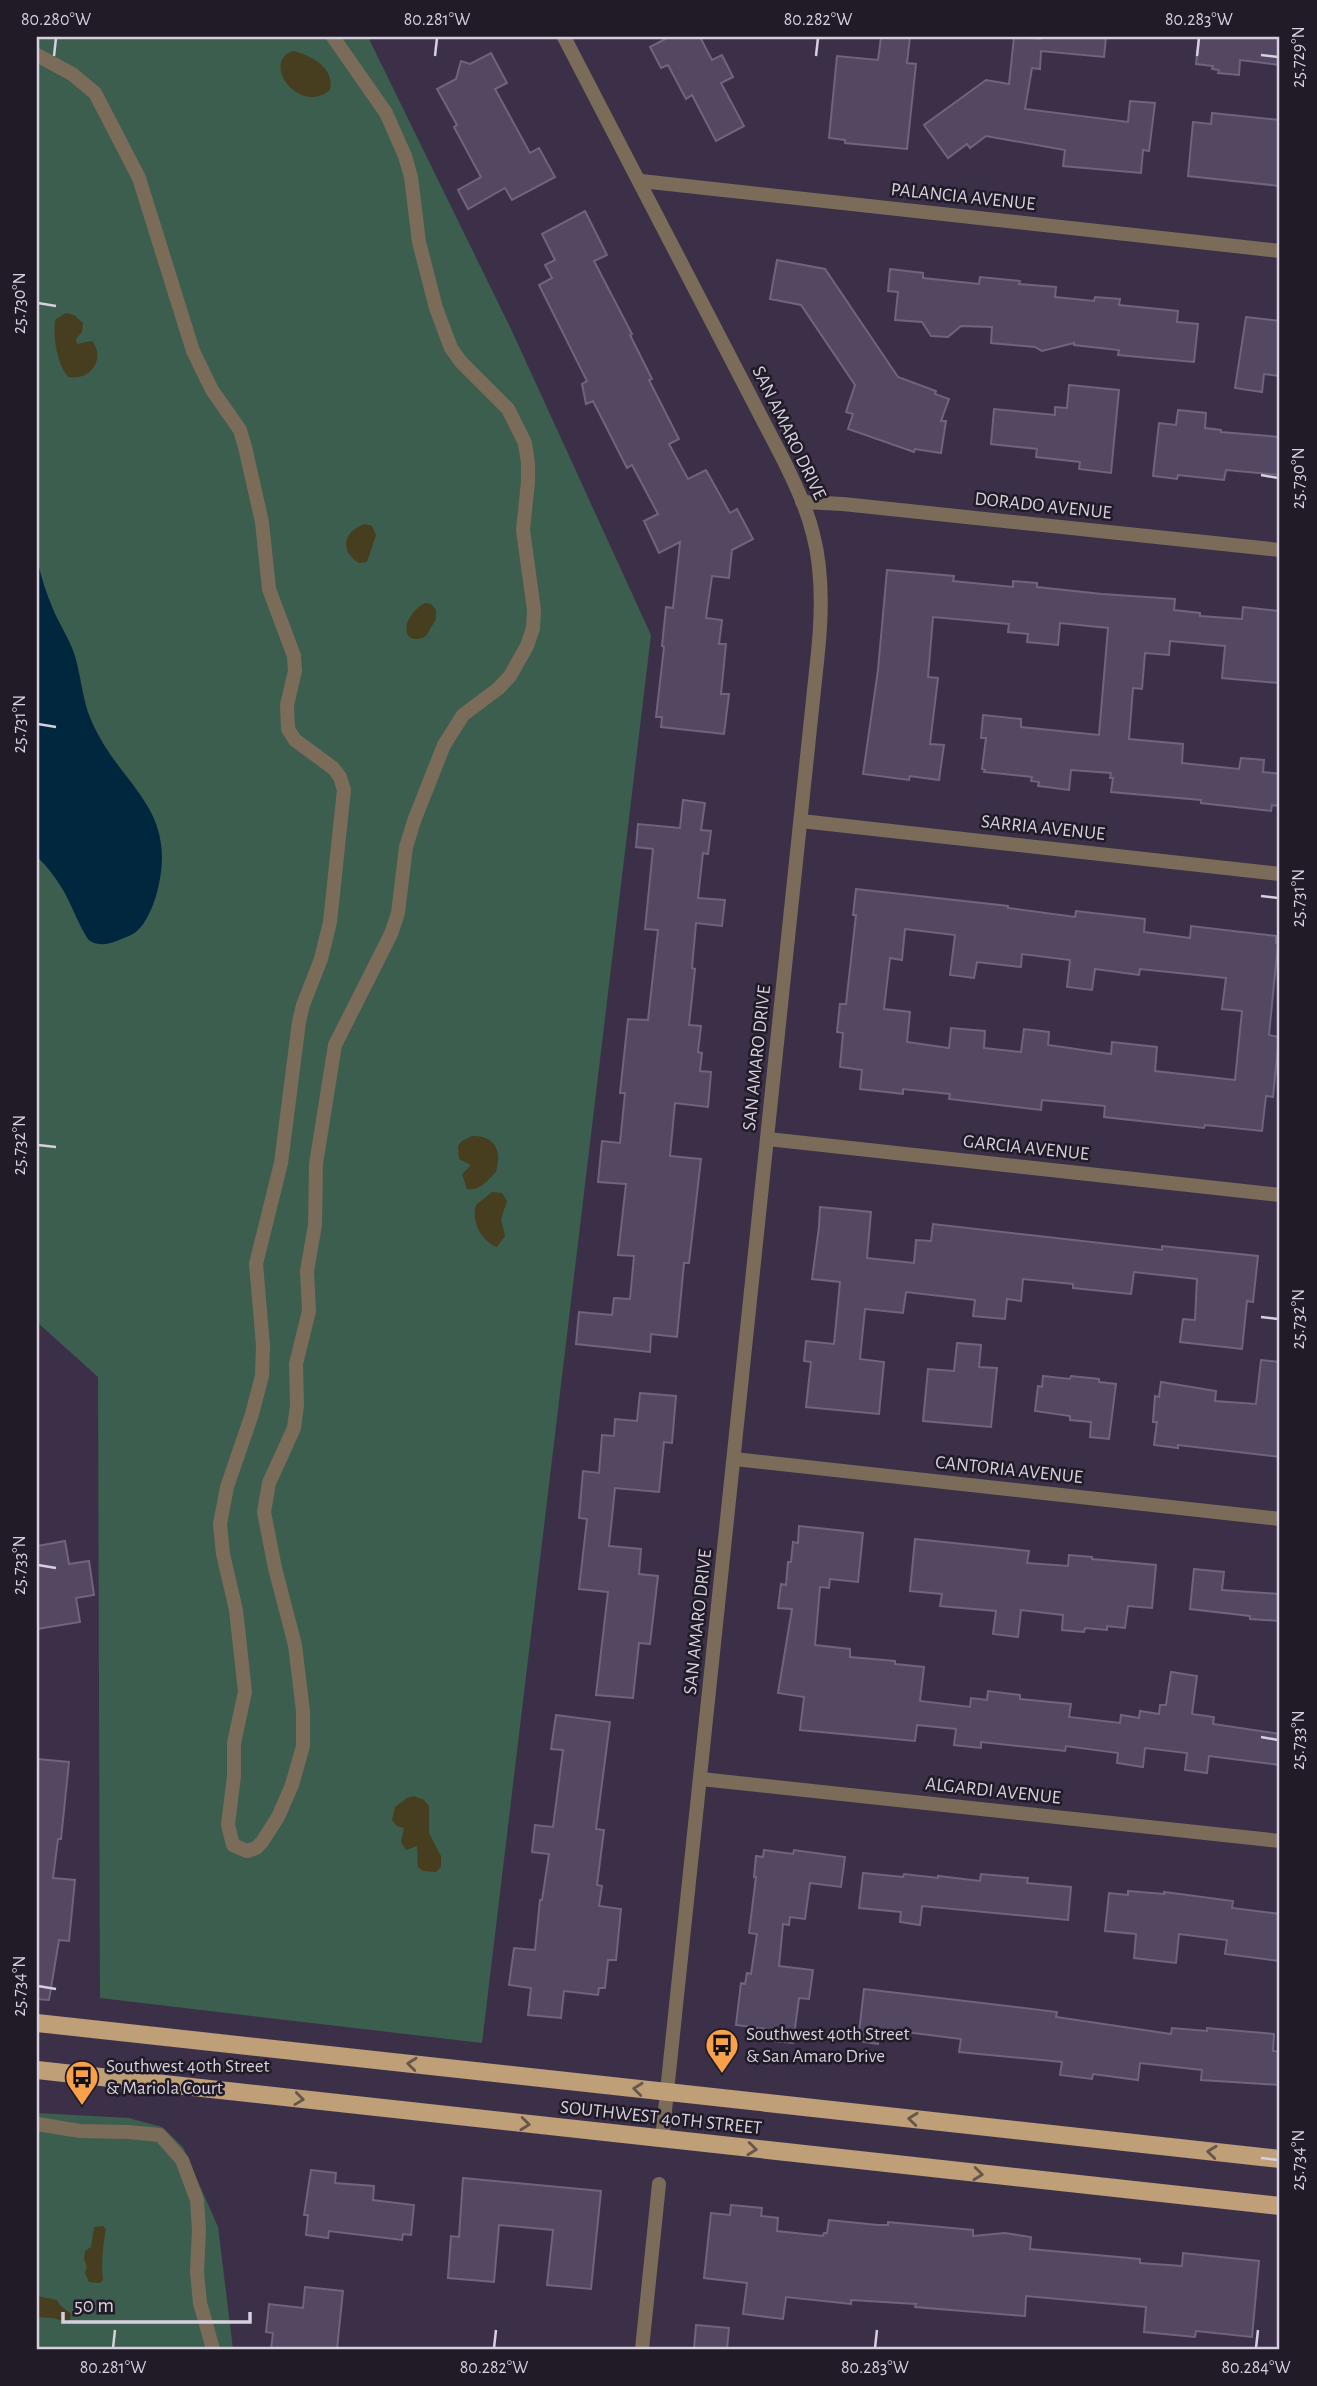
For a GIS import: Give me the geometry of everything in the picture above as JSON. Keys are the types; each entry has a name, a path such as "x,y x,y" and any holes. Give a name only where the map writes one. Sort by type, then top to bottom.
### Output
{"main road":[{"name":"SOUTHWEST 40TH STREET","path":"37,2023 1280,2159"},
{"name":"SOUTHWEST 40TH STREET","path":"37,2070 1280,2206"}],"street":[{"path":"37,55 72,74 94,93 139,178 193,351 212,390 240,430 245,447 262,522 269,589 294,656 295,671 286,718 288,729 295,740 333,768 340,777 344,790 330,922 299,1022 281,1163 256,1264 263,1345 262,1376 227,1487 220,1524 220,1538 236,1610 245,1692 235,1736 234,1776 228,1825 233,1845 247,1851 262,1842 278,1818 292,1785 303,1746 303,1711 295,1645 264,1512 269,1483 294,1428 297,1405 296,1364 309,1311 307,1271 315,1225 316,1164 335,1045 391,933 398,913 406,847 444,745 463,715 510,677 527,646 533,628 534,610 523,530 528,482 525,443 508,409 461,362 451,348 436,308 419,242 411,177 405,156 386,113 333,37"},
{"name":"SAN AMARO DRIVE","path":"564,37 780,451 802,502 817,552 821,606 702,1779 662,2139"},
{"name":"PALANCIA AVENUE","path":"641,181 1280,251"},
{"name":"DORADO AVENUE","path":"802,502 843,504 1280,550"},
{"name":"SARRIA AVENUE","path":"801,821 1280,874"},
{"name":"GARCIA AVENUE","path":"768,1139 1280,1195"},
{"name":"CANTORIA AVENUE","path":"734,1459 1280,1519"},
{"name":"ALGARDI AVENUE","path":"702,1779 1280,1841"},
{"path":"37,2124 80,2131 160,2135 182,2160 197,2200 200,2303 213,2349"},
{"path":"642,2349 659,2184"}],"green space":[{"path":"37,37 368,37 511,329 651,635 482,2043 100,1998 98,1377 37,1322"},
{"path":"37,2113 129,2118 162,2127 183,2147 218,2227 233,2349 37,2349"}],"sand":[{"path":"293,51 314,59 325,69 331,82 330,90 318,96 306,96 296,92 288,84 280,65 284,57"},
{"path":"66,313 74,315 83,323 82,332 76,339 77,344 92,341 96,348 97,361 94,367 90,372 77,377 69,377 65,373 57,350 54,332 56,319"},
{"path":"365,524 372,526 376,535 367,562 359,563 348,553 346,542 352,531"},
{"path":"425,603 431,604 436,610 436,619 426,636 412,638 406,630 407,623 416,609"},
{"path":"472,1136 487,1138 492,1142 497,1152 498,1165 496,1172 483,1185 467,1189 462,1174 471,1165 459,1159 458,1146"},
{"path":"492,1192 502,1193 507,1201 501,1219 505,1236 497,1247 482,1235 475,1217 476,1205"},
{"path":"414,1796 424,1800 429,1806 429,1833 441,1856 441,1867 436,1872 423,1871 418,1867 417,1846 406,1850 401,1842 404,1828 397,1826 392,1820 395,1807"},
{"path":"103,2226 106,2229 103,2280 100,2283 89,2282 85,2273 85,2251 91,2247 94,2227"},
{"path":"37,2296 57,2300 71,2314 70,2320 67,2322 37,2317"}],"water":[{"path":"37,559 50,603 74,653 91,720 103,744 144,800 161,841 162,866 156,896 147,918 136,932 106,944 95,943 87,938 66,895 37,857"}],"building":[{"path":"669,37 700,37 712,60 722,55 733,77 721,83 744,126 716,141 692,95 686,99 668,65 661,68 650,47"},
{"path":"881,37 910,37 907,63 916,64 907,149 845,143 845,140 829,138 837,56 878,60"},
{"path":"1014,37 1106,37 1104,57 1041,51 1040,69 1032,68 1025,109 1128,122 1130,101 1155,103 1149,151 1143,150 1141,173 1063,166 1065,150 986,136 970,148 967,144 948,158 924,125 986,80 1009,84"},
{"path":"1199,37 1280,37 1280,65 1240,60 1239,75 1218,73 1219,70 1212,69 1213,66 1196,64"},
{"path":"491,53 507,83 495,89 530,153 539,148 555,177 512,200 505,188 468,209 458,190 481,177 437,89 456,79 461,61 470,64"},
{"path":"1212,113 1280,120 1280,186 1188,176 1193,122 1211,124"},
{"path":"585,211 607,255 594,261 632,334 630,335 652,379 649,380 679,439 669,444 688,479 706,470 730,513 737,509 753,539 732,550 729,578 712,576 706,618 722,620 719,644 726,644 721,694 729,694 724,734 661,727 662,717 656,717 666,607 673,608 680,542 659,553 644,521 658,514 632,465 627,468 593,401 586,404 582,384 587,381 539,285 552,278 545,265 555,260 542,234"},
{"path":"777,260 825,269 898,377 936,391 935,394 949,399 941,421 946,421 941,453 915,449 914,452 848,429 853,414 846,412 855,385 801,305 770,299"},
{"path":"890,269 923,273 923,278 979,284 980,277 1020,281 1019,284 1056,287 1055,297 1094,301 1095,297 1120,299 1119,305 1178,311 1177,322 1198,324 1194,362 1118,355 1119,350 1074,343 1042,351 1035,347 991,343 992,327 961,326 948,337 931,336 922,322 895,320 898,292 888,291"},
{"path":"1246,317 1280,321 1280,376 1264,374 1262,392 1235,388"},
{"path":"1069,385 1119,390 1111,473 1079,469 1080,462 1036,457 1037,449 991,444 994,409 1055,415 1055,407 1067,408"},
{"path":"1178,410 1206,413 1205,428 1280,437 1280,475 1226,470 1224,480 1178,475 1177,479 1153,476 1159,423 1176,425"},
{"path":"887,570 954,576 953,581 1013,587 1013,581 1037,583 1037,587 1175,599 1174,610 1200,613 1200,616 1242,619 1243,607 1280,611 1279,683 1222,678 1225,646 1170,641 1169,655 1145,653 1142,689 1133,688 1129,739 1183,744 1182,763 1239,769 1241,758 1264,760 1263,772 1280,774 1280,806 1272,805 1271,811 1201,803 1201,800 1111,792 1111,773 1071,770 1069,790 1038,786 1039,782 1031,781 1032,777 984,772 982,769 986,738 981,738 983,715 1021,719 1021,727 1099,735 1108,628 1060,623 1058,645 1027,642 1028,634 1008,632 1009,624 933,617 928,677 938,678 930,744 944,745 939,780 910,776 909,780 863,774 878,670"},
{"path":"683,800 705,803 701,830 711,831 708,854 703,853 698,898 725,900 722,926 696,923 692,968 695,969 689,1025 701,1026 698,1052 702,1053 700,1071 711,1072 708,1107 675,1103 670,1156 701,1159 689,1263 684,1263 677,1337 651,1334 650,1352 576,1344 579,1312 612,1315 614,1298 630,1299 634,1256 618,1255 626,1184 598,1182 602,1141 620,1143 625,1093 620,1093 628,1019 648,1020 658,930 645,929 653,849 636,847 638,824 680,828"},
{"path":"856,889 1008,906 1075,917 1076,911 1145,919 1144,932 1190,938 1191,926 1276,936 1278,943 1269,1035 1279,1037 1273,1097 1266,1096 1262,1131 1205,1125 1204,1128 1104,1117 1105,1106 1042,1100 1041,1110 949,1099 950,1094 903,1089 903,1094 860,1089 862,1070 840,1067 843,1033 837,1032 840,1004 846,1004 856,915 853,915","holes":["905,929 955,935 950,975 974,978 977,962 1021,967 1022,954 1070,960 1067,987 1092,990 1095,969 1139,975 1140,969 1226,978 1222,1009 1242,1011 1235,1080 1155,1071 1157,1047 1112,1042 1111,1054 1048,1045 1049,1032 1024,1029 1021,1052 984,1048 985,1031 951,1028 949,1048 907,1042 910,1012 884,1009 890,958 902,960"]},
{"path":"820,1207 871,1212 867,1258 914,1263 916,1240 931,1241 933,1224 1162,1250 1162,1246 1258,1256 1253,1302 1247,1301 1242,1349 1180,1342 1183,1319 1195,1320 1197,1279 1134,1272 1131,1294 1023,1279 1021,1301 1007,1299 1005,1319 973,1316 975,1300 906,1292 903,1313 865,1309 860,1359 884,1362 879,1414 806,1407 811,1362 804,1361 806,1341 834,1344 840,1282 812,1279"},
{"path":"957,1343 981,1345 979,1367 997,1368 991,1427 923,1421 928,1369 954,1371"},
{"path":"1261,1360 1280,1362 1280,1457 1178,1445 1178,1448 1154,1445 1157,1422 1153,1422 1155,1396 1159,1397 1161,1382 1216,1391 1215,1401 1256,1404"},
{"path":"1043,1376 1099,1379 1099,1382 1116,1384 1109,1439 1090,1437 1091,1422 1035,1411 1038,1386 1042,1387"},
{"path":"640,1393 676,1396 672,1443 664,1442 659,1492 615,1488 609,1546 641,1549 639,1574 658,1576 650,1644 639,1643 633,1698 596,1695 608,1592 579,1589 587,1519 579,1518 583,1471 599,1473 602,1435 614,1436 615,1419 637,1421"},
{"path":"799,1526 863,1533 858,1582 830,1579 829,1588 820,1587 815,1645 850,1649 850,1657 924,1667 920,1701 970,1707 971,1698 987,1700 988,1691 1020,1695 1020,1699 1071,1704 1069,1717 1120,1723 1121,1715 1139,1718 1140,1711 1159,1714 1160,1705 1166,1705 1171,1672 1197,1676 1192,1714 1214,1717 1213,1724 1280,1734 1280,1765 1209,1756 1207,1773 1185,1770 1187,1753 1145,1748 1143,1767 1117,1763 1118,1753 1066,1746 1065,1751 981,1742 981,1748 954,1745 956,1729 917,1725 915,1741 800,1730 804,1697 778,1693 792,1609 778,1608 781,1584 786,1585 788,1562 791,1562 793,1542 798,1543"},
{"path":"915,1539 1029,1551 1027,1563 1068,1566 1069,1555 1156,1565 1152,1608 1128,1606 1125,1628 1085,1628 1084,1632 1062,1630 1063,1615 1021,1610 1018,1637 993,1634 996,1611 940,1606 942,1594 910,1591"},
{"path":"65,1541 69,1564 89,1561 94,1595 76,1598 80,1622 37,1629 37,1546"},
{"path":"1194,1569 1224,1572 1222,1590 1280,1594 1280,1621 1190,1609"},
{"path":"556,1715 610,1722 596,1829 604,1830 597,1885 602,1886 599,1906 621,1909 616,1960 608,1960 605,1988 599,1988 598,1995 564,1991 561,2018 528,2015 531,1988 509,1985 514,1948 535,1950 540,1900 549,1854 532,1852 535,1825 553,1827 563,1750 551,1749"},
{"path":"37,1759 69,1762 61,1839 58,1839 53,1878 75,1880 69,1941 59,1940 49,2000 37,1999"},
{"path":"764,1850 793,1854 794,1850 845,1857 841,1887 810,1883 805,1919 790,1917 789,1925 783,1924 779,1966 813,1970 809,1999 799,1998 793,2043 764,2040 766,2029 736,2025 741,1983 745,1984 747,1973 751,1974 757,1934 749,1933 756,1856 763,1857"},
{"path":"863,1873 903,1877 904,1874 938,1876 980,1881 981,1874 1028,1878 1027,1883 1071,1887 1068,1920 922,1906 920,1925 900,1922 901,1912 859,1908"},
{"path":"1128,1891 1164,1892 1233,1901 1232,1908 1280,1914 1280,1961 1225,1954 1227,1940 1179,1934 1176,1963 1134,1958 1136,1934 1105,1931 1109,1893 1128,1895"},
{"path":"864,1989 1057,2012 1056,2017 1171,2034 1172,2028 1207,2031 1207,2028 1274,2034 1273,2051 1280,2052 1280,2085 1201,2080 1202,2070 1140,2063 1138,2080 1093,2074 1092,2079 1060,2075 1062,2062 959,2052 961,2039 890,2030 889,2040 878,2038 878,2044 858,2041"},
{"path":"311,2170 336,2173 335,2183 374,2186 373,2200 414,2205 411,2235 403,2234 402,2240 329,2231 328,2238 306,2235 308,2215 304,2215"},
{"path":"463,2178 601,2191 591,2289 547,2285 553,2230 499,2225 494,2282 448,2278 451,2236 459,2237"},
{"path":"731,2205 762,2208 761,2216 778,2218 777,2231 823,2236 827,2233 829,2220 878,2225 888,2225 888,2222 973,2230 973,2236 1005,2233 1031,2237 1030,2249 1140,2259 1140,2263 1182,2266 1183,2253 1259,2261 1252,2337 1196,2331 1195,2337 1144,2332 1146,2307 1026,2296 1025,2316 915,2307 916,2304 851,2300 851,2304 786,2297 783,2319 743,2314 747,2283 704,2278 711,2213 730,2215"},
{"path":"305,2287 343,2291 337,2349 271,2349 273,2333 266,2332 269,2304 303,2308"},
{"path":"696,2325 729,2328 727,2349 694,2349"}],"place":[{"name":"Southwest 40th Street & San Amaro Drive","path":"722,2075"},
{"name":"Southwest 40th Street & Mariola Court","path":"82,2107"}]}
